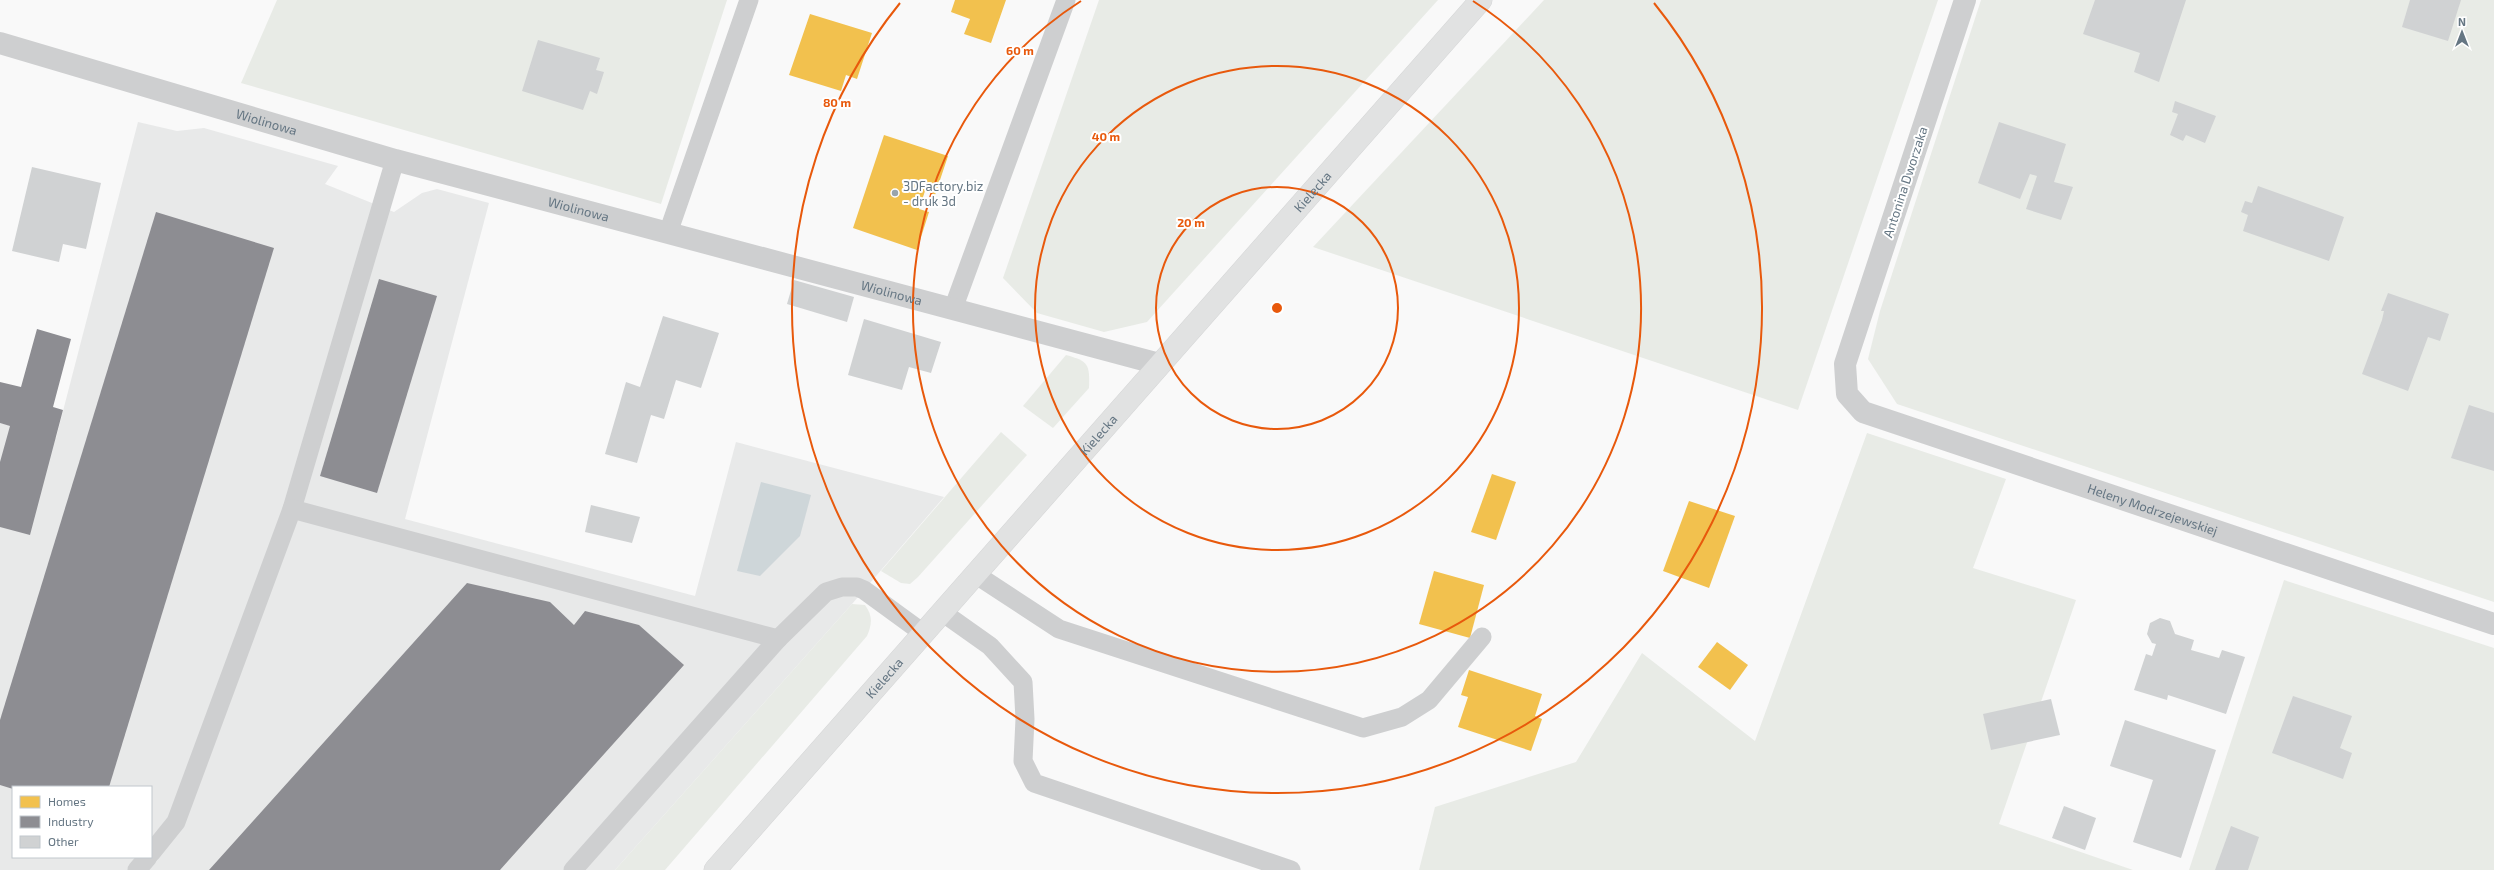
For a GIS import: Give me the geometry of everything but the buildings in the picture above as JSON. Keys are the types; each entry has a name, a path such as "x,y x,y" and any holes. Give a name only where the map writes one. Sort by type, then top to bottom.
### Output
{"main road":[{"name":"Kielecka","path":"715,870 1481,0"}],"street":[{"name":"Antonina Dworzaka","path":"1845,364 1965,0"},
{"name":"Wiolinowa","path":"0,43 395,160 1160,364"},
{"name":"Heleny Modrzejewskiej","path":"1845,364 1847,394 1863,412 2494,624"}],"lane":[{"path":"668,233 749,0"},
{"path":"953,309 1066,0"},
{"path":"152,852 176,822 292,509 395,160"},
{"path":"292,509 778,639"},
{"path":"975,574 1059,629 1363,728 1402,717 1429,700 1482,637"},
{"path":"573,870 778,639 826,592 842,587 857,587 864,590 923,633"},
{"path":"942,612 990,646 1023,682 1025,719 1023,761 1034,783 1291,870"},
{"path":"137,870 147,858"}],"shaded area":[{"path":"277,0 727,0 661,204 241,83"},
{"path":"1099,0 1438,0 1147,322 1104,332 1037,313 1003,278"},
{"path":"1544,0 1938,0 1798,410 1313,247"},
{"path":"1981,0 2494,0 2494,602 1897,404 1868,359 1880,311"},
{"path":"138,122 177,131 204,128 338,166 325,184 394,212 422,193 437,189 489,203 405,519 695,596 736,442 944,497 852,604 615,870 0,870 0,423 56,438"},
{"path":"1066,355 1079,359 1086,365 1089,374 1089,388 1053,428 1023,406"},
{"path":"1001,432 1027,455 918,577 910,584 901,583 881,571"},
{"path":"1867,433 2006,479 1973,568 2076,600 1999,824 2133,870 1419,870 1435,807 1576,762 1642,653 1755,741"},
{"path":"761,482 811,495 800,536 760,576 737,571"},
{"path":"2284,580 2494,648 2494,870 2189,870"},
{"path":"852,604 865,605 869,613 871,624 867,636 665,870 615,870"}],"place":[{"name":"3DFactory.biz - druk 3d","path":"895,193"}]}
